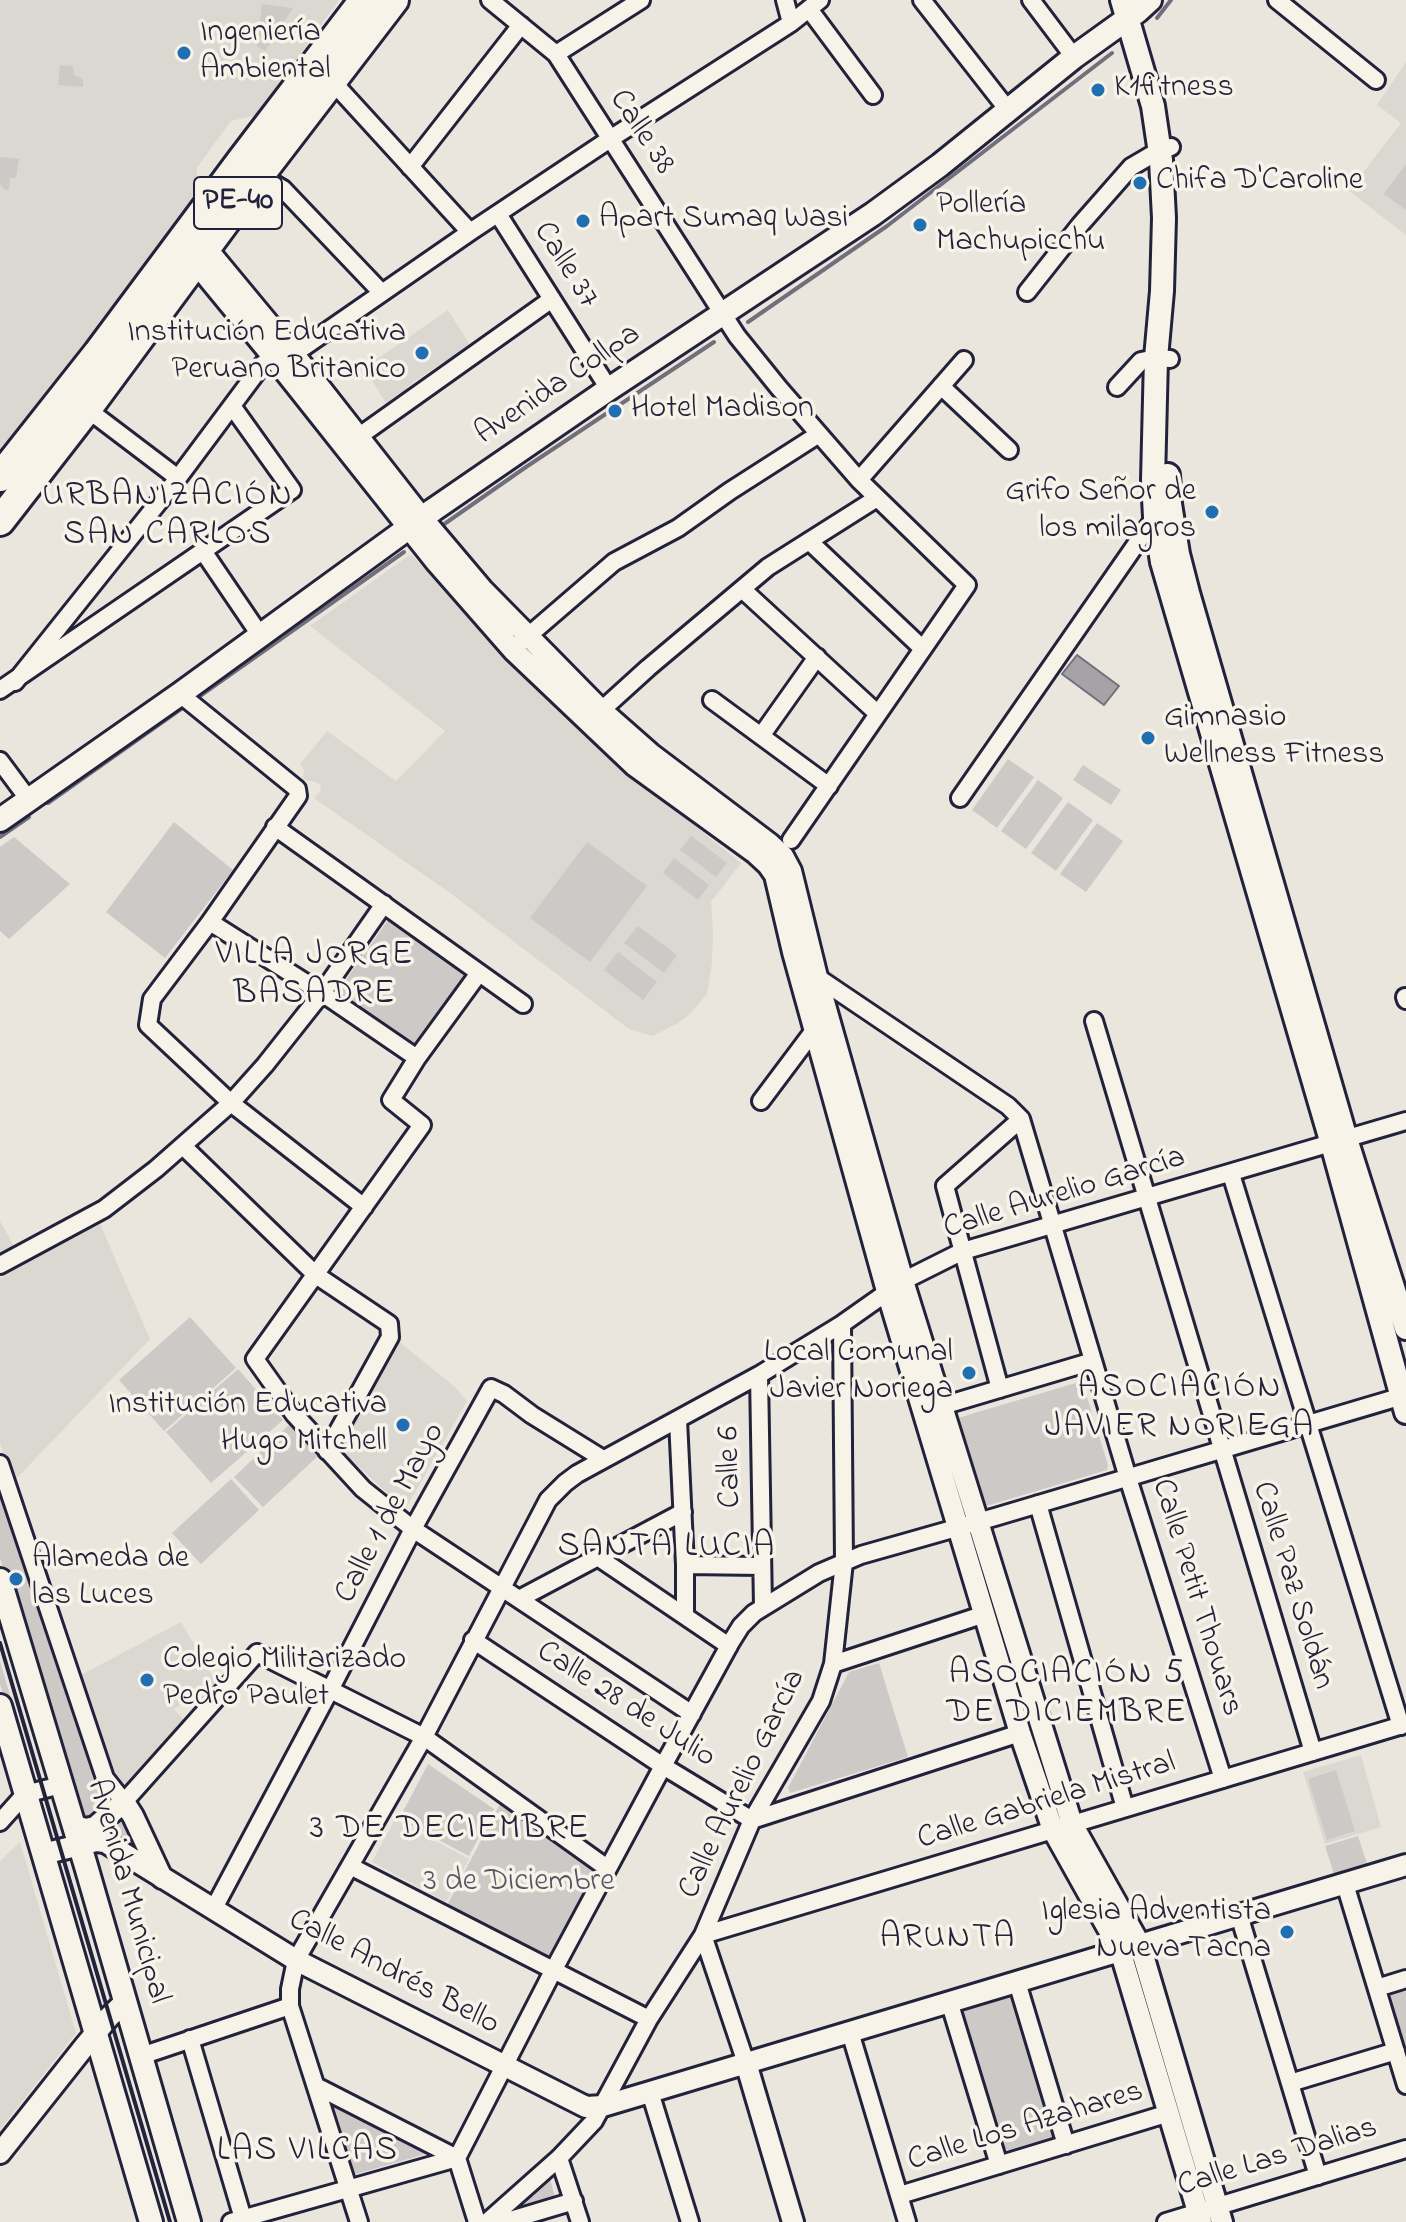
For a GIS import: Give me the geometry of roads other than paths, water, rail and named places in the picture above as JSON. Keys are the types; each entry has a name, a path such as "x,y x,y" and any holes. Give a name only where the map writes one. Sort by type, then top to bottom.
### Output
{"highway":[{"name":"PE-40","path":"4,504 87,409 200,254 250,169 364,0"},
{"name":"PE-40","path":"4,504 98,353 250,169 332,81 394,0"}],"main road":[{"name":"Avenida Collpa","path":"0,820 180,694 415,522 873,214 940,165 1134,6"},
{"path":"1134,6 1163,101 1175,219 1163,359 1167,468 1163,516 1178,554 1245,819 1339,1141 1405,1401"},
{"path":"1339,1141 1406,1328"},
{"name":"Avenida Municipal","path":"0,1580 189,2222"},
{"path":"0,1706 151,2222"}],"street":[{"name":"Calle 38","path":"490,0 556,54 747,350 859,480 967,585 923,649"},
{"path":"556,54 641,0"},
{"path":"785,0 791,23"},
{"path":"922,0 1008,110"},
{"path":"1031,0 1074,57"},
{"path":"1277,0 1376,80"},
{"path":"7,686 178,478 263,364 304,347 470,232 791,23 815,4 873,95"},
{"path":"410,167 521,25"},
{"path":"332,81 470,232"},
{"path":"1027,292 1131,167 1166,148"},
{"path":"250,169 283,189 382,293"},
{"name":"Calle 37","path":"498,214 609,389"},
{"path":"200,254 415,522 461,592 520,643 595,716 635,766 768,865 778,886 793,952 822,1022 895,1286 1062,1827"},
{"path":"352,441 552,299"},
{"path":"1117,387 1141,361 1163,359"},
{"path":"859,480 964,360"},
{"path":"941,386 1009,450"},
{"path":"7,686 292,490 232,406"},
{"path":"87,409 178,478"},
{"path":"520,643 614,562 678,528 819,434"},
{"path":"595,716 768,567 877,498"},
{"path":"960,798 1163,516"},
{"path":"791,840 923,649 809,541"},
{"path":"203,551 260,635"},
{"path":"742,589 878,714"},
{"path":"761,736 817,657"},
{"path":"180,694 297,789 297,800 152,999 148,1025 231,1103 364,1207"},
{"path":"712,700 829,786"},
{"path":"595,716 770,844 783,856 791,871 817,977 822,1022 761,1101"},
{"path":"0,761 29,800"},
{"path":"275,827 523,1004"},
{"path":"0,1265 104,1209 231,1103 322,993 384,904"},
{"path":"210,922 417,1058"},
{"path":"479,973 417,1058 391,1100 422,1125 255,1359 294,1414 363,1489 413,1529 692,1714"},
{"path":"817,977 1008,1106 1021,1119 945,1186 1000,1389"},
{"name":"Calle Paz Soldán","path":"1094,1021 1313,1752"},
{"name":"Calle Petit Thouars","path":"1021,1119 1128,1478 1223,1779"},
{"name":"Calle Aurelio García","path":"487,2222 559,2158 594,2121 649,2019 703,1935 752,1820 821,1701 833,1664 844,1562 842,1324 895,1286 963,1251 1406,1121"},
{"path":"183,1146 316,1275 390,1327 391,1333 327,1451"},
{"path":"1231,1174 1403,1725"},
{"path":"895,1286 942,1406 985,1614 1020,1733 1062,1827 1130,1947 1210,2216"},
{"path":"359,2222 290,2006 296,1960 424,1737 548,1500 565,1483 603,1459 759,1375 842,1324"},
{"path":"942,1406 1093,1361"},
{"name":"Calle 6","path":"759,1375 763,1607"},
{"name":"Calle 1 de Mayo","path":"213,1910 413,1529 491,1388 603,1459"},
{"path":"477,2222 457,2158 607,1868 741,1626 763,1607 819,1573 861,1555 1308,1424 1405,1401"},
{"path":"678,1420 685,1615"},
{"name":"Avenida Municipal","path":"0,1464 105,1778 124,1802"},
{"path":"1038,1504 1125,1808"},
{"path":"519,1599 683,1512"},
{"path":"599,1558 729,1646"},
{"path":"685,1565 762,1566"},
{"path":"833,1664 985,1614"},
{"name":"Calle 28 de Julio","path":"473,1640 663,1766 752,1820"},
{"path":"77,1836 95,1827 124,1802 257,1653 424,1737 607,1868"},
{"name":"Calle Gabriela Mistral","path":"703,1935 1403,1725"},
{"path":"752,1820 1020,1733"},
{"path":"0,1822 25,1794 61,1785"},
{"path":"124,1802 162,1878"},
{"name":"Calle Andrés Bello","path":"43,1854 77,1836 105,1842 296,1960 586,2107 603,2106"},
{"path":"603,2106 1406,1865"},
{"path":"350,1866 649,2019"},
{"path":"1345,1884 1406,2085"},
{"path":"1239,1915 1318,2176"},
{"path":"703,1935 746,2063 793,2222"},
{"path":"1130,1947 1169,2113 1210,2216"},
{"path":"1377,1988 1406,1979"},
{"path":"1017,1982 1066,2145"},
{"path":"949,2001 999,2165"},
{"path":"0,2153 95,2034 125,2002"},
{"path":"141,2056 290,2006"},
{"path":"850,2032 907,2222"},
{"path":"190,2039 240,2221 348,2187 457,2158"},
{"path":"1290,2083 1396,2051"},
{"path":"316,2086 457,2158"},
{"path":"650,2092 690,2222"},
{"name":"Calle Los Azahares","path":"900,2195 1169,2113"},
{"name":"Calle Las Dalias","path":"1166,2222 1210,2216 1318,2176 1406,2149"},
{"path":"559,2158 580,2222"},
{"path":"504,2222 574,2201"}],"waterway":[{"path":"1157,18 1171,0"},
{"path":"748,322 887,226 1112,53"},
{"path":"440,527 714,342"},
{"path":"200,696 404,552"},
{"path":"48,803 181,709"},
{"path":"0,837 29,817"}],"railway":[{"path":"0,1643 170,2222"}],"place":[{"name":"Ingeniería Ambiental","path":"184,53"},
{"name":"K1fitness","path":"1098,90"},
{"name":"Chifa D'Caroline","path":"1140,183"},
{"name":"Apart Sumaq Wasi","path":"583,221"},
{"name":"Pollería Machupicchu","path":"920,225"},
{"name":"Institución Educativa Peruano Britanico","path":"422,353"},
{"name":"Hotel Madison","path":"615,411"},
{"name":"Grifo Señor de los milagros","path":"1212,512"},
{"name":"Gimnasio Wellness Fitness","path":"1148,738"},
{"name":"Local Comunal Javier Noriega","path":"969,1373"},
{"name":"Institución Educativa Hugo Mitchell","path":"403,1425"},
{"name":"Alameda de las Luces","path":"16,1579"},
{"name":"Colegio Militarizado Pedro Paulet","path":"147,1680"},
{"name":"Iglesia Adventista Nueva Tacna","path":"1287,1932"}],"district":[{"name":"URBANIZACIÓN SAN CARLOS","path":"168,518"},
{"name":"VILLA JORGE BASADRE","path":"315,976"},
{"name":"ASOCIACIÓN JAVIER NORIEGA","path":"1180,1410"},
{"name":"SANTA LUCIA","path":"667,1549"},
{"name":"ASOCIACIÓN 5 DE DICIEMBRE","path":"1067,1696"},
{"name":"3 DE DECIEMBRE","path":"450,1831"},
{"name":"ARUNTA","path":"948,1940"},
{"name":"LAS VILCAS","path":"308,2153"}],"park label":[{"name":"3 de Diciembre","path":"519,1884"}]}
